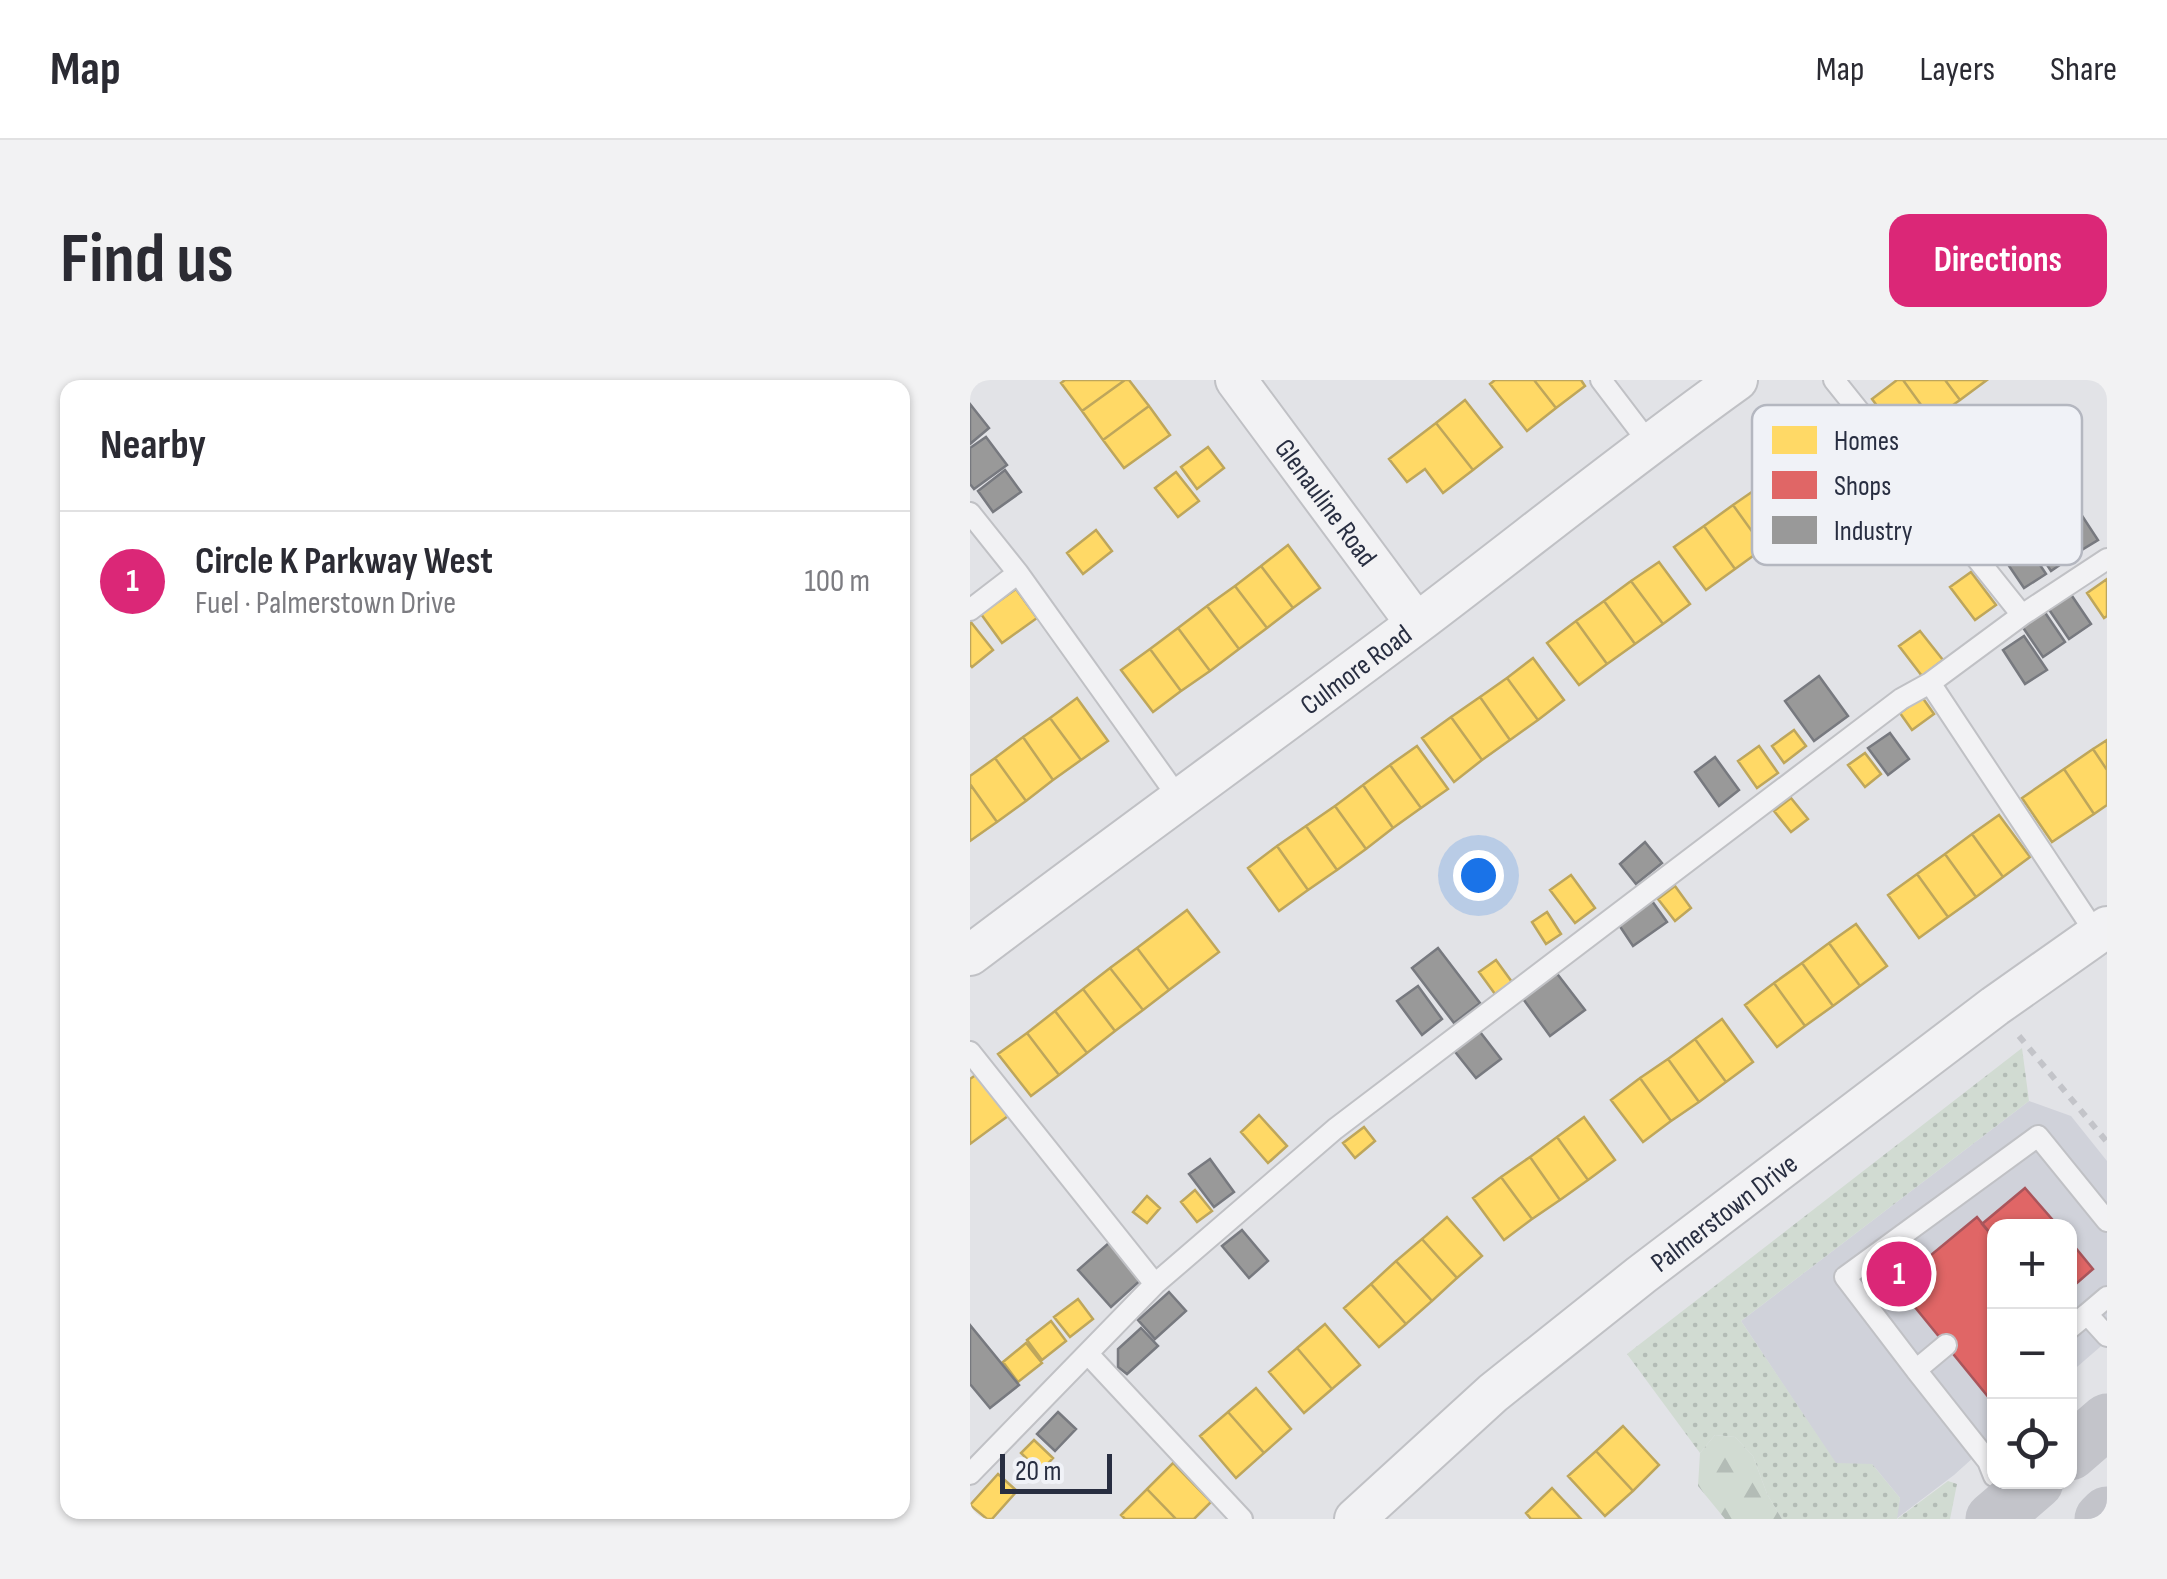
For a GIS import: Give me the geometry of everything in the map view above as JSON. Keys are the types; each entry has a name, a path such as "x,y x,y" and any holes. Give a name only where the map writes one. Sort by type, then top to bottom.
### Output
{"main road":[{"path":"2077,1447 2107,1421"}],"street":[{"name":"Glenauline Road","path":"1236,380 1416,624"},
{"name":"Culmore Road","path":"970,955 1737,380"},
{"name":"Palmerstown Drive","path":"1356,1519 1493,1393 1640,1275 1995,1006 2102,931"}],"lane":[{"path":"1601,380 1649,443"},
{"path":"1834,380 1854,405"},
{"path":"970,513 1018,573 1178,797"},
{"path":"970,1474 1156,1284 1335,1129 1901,699 1930,684 2022,615 2107,559"},
{"path":"1982,565 2022,615"},
{"path":"970,610 1018,573"},
{"path":"1930,684 2102,931"},
{"path":"970,1052 1156,1284"},
{"path":"2003,1495 1988,1461 1845,1277 2038,1136 2107,1221"},
{"path":"2077,1322 2107,1297"},
{"path":"2087,1314 2107,1336"},
{"path":"1916,1370 1946,1346"},
{"path":"1088,1354 1242,1519"}],"path":[{"path":"2015,1031 2107,1142"}],"shaded area":[{"path":"2029,1101 2071,1116 2107,1161 2107,1341 2077,1367 2077,1219 1987,1219 1987,1445 1896,1519 1900,1498 1872,1464 1836,1464 1741,1321"}],"green space":[{"path":"2022,1048 2029,1101 1741,1321 1836,1463 1872,1464 1900,1498 1897,1519 1782,1519 1767,1494 1753,1456 1735,1437 1715,1435 1700,1453 1627,1354"},
{"path":"1715,1435 1735,1437 1753,1456 1767,1494 1782,1519 1725,1519 1698,1486 1700,1453"},
{"path":"1948,1481 1957,1484 1950,1519 1897,1519"}],"building: Homes":[{"path":"1125,380 1082,411 1061,383"},
{"path":"1125,380 1149,406 1103,440 1082,411"},
{"path":"1495,380 1534,380 1556,408 1527,431 1490,384"},
{"path":"1534,380 1581,380 1585,386 1556,408"},
{"path":"1897,380 1903,380 1921,405 1876,405 1872,399"},
{"path":"1903,380 1945,380 1960,400 1953,405 1921,405"},
{"path":"1945,380 1987,380 1960,400"},
{"path":"1465,400 1502,447 1473,470 1436,423"},
{"path":"1149,406 1170,435 1124,468 1103,440"},
{"path":"1436,423 1473,470 1443,493 1425,469 1407,482 1389,459"},
{"path":"1208,447 1224,468 1197,489 1181,467"},
{"path":"1176,472 1199,501 1178,517 1155,488"},
{"path":"1752,492 1752,531 1733,505"},
{"path":"1733,505 1752,531 1752,557 1735,569 1704,526"},
{"path":"1704,526 1735,569 1706,590 1674,547"},
{"path":"1096,530 1112,551 1083,574 1067,553"},
{"path":"1288,545 1320,588 1293,608 1261,566"},
{"path":"1659,562 1690,604 1663,624 1631,581"},
{"path":"1261,566 1293,608 1267,628 1235,586"},
{"path":"1971,572 1996,605 1975,620 1950,587"},
{"path":"2107,579 2107,616 2104,618 2087,593"},
{"path":"1631,581 1663,624 1635,644 1604,601"},
{"path":"1235,586 1267,628 1239,649 1207,606"},
{"path":"1016,589 1037,618 1002,643 981,614"},
{"path":"1604,601 1635,644 1607,664 1576,621"},
{"path":"1207,606 1239,649 1210,671 1178,628"},
{"path":"970,621 993,650 972,667 970,665"},
{"path":"1576,621 1607,664 1579,685 1547,643"},
{"path":"1178,628 1210,671 1181,691 1150,649"},
{"path":"1920,631 1943,660 1922,676 1899,646"},
{"path":"1150,649 1181,691 1153,712 1121,670"},
{"path":"1533,658 1564,700 1538,720 1507,678"},
{"path":"1507,678 1538,720 1510,740 1480,697"},
{"path":"1480,697 1510,740 1482,760 1451,717"},
{"path":"1922,697 1934,714 1912,730 1900,713"},
{"path":"1077,698 1108,741 1081,760 1050,718"},
{"path":"1451,717 1482,760 1454,782 1422,738"},
{"path":"1050,718 1081,760 1053,780 1023,737"},
{"path":"1794,730 1806,746 1784,763 1772,746"},
{"path":"1023,737 1053,780 1026,801 995,758"},
{"path":"2107,740 2107,770 2093,749"},
{"path":"1417,746 1448,789 1421,808 1390,765"},
{"path":"1759,746 1778,773 1757,788 1738,761"},
{"path":"2093,749 2107,770 2107,805 2094,814 2064,769"},
{"path":"1865,753 1881,774 1865,787 1848,765"},
{"path":"995,758 1026,801 997,822 970,784 970,776"},
{"path":"1390,765 1421,808 1393,828 1363,785"},
{"path":"2064,769 2094,814 2052,842 2022,798"},
{"path":"970,784 997,822 970,841"},
{"path":"1363,785 1393,828 1366,849 1335,806"},
{"path":"1791,798 1808,819 1791,832 1774,811"},
{"path":"1335,806 1366,849 1337,870 1306,826"},
{"path":"1999,815 2030,857 2003,877 1972,834"},
{"path":"1306,826 1337,870 1308,890 1277,846"},
{"path":"1972,834 2003,877 1976,897 1945,854"},
{"path":"1277,846 1308,890 1279,911 1248,868"},
{"path":"1945,854 1976,897 1948,917 1917,874"},
{"path":"1917,874 1948,917 1919,938 1888,895"},
{"path":"1571,875 1595,908 1575,923 1550,890"},
{"path":"1675,886 1691,908 1675,921 1658,899"},
{"path":"1187,910 1219,952 1169,990 1137,948"},
{"path":"1547,912 1561,934 1546,944 1532,922"},
{"path":"1856,924 1887,966 1860,986 1829,943"},
{"path":"1829,943 1860,986 1833,1006 1802,963"},
{"path":"1137,948 1169,990 1143,1010 1110,968"},
{"path":"1496,960 1512,982 1495,994 1479,972"},
{"path":"1802,963 1833,1006 1805,1026 1774,983"},
{"path":"1110,968 1143,1010 1115,1031 1083,989"},
{"path":"1774,983 1805,1026 1777,1047 1745,1005"},
{"path":"1083,989 1115,1031 1087,1053 1055,1011"},
{"path":"1055,1011 1087,1053 1059,1075 1027,1033"},
{"path":"1722,1019 1753,1062 1726,1082 1695,1039"},
{"path":"1027,1033 1059,1075 1031,1096 998,1054"},
{"path":"1695,1039 1726,1082 1699,1102 1668,1059"},
{"path":"1668,1059 1699,1102 1671,1121 1640,1078"},
{"path":"977,1074 1008,1116 970,1144 970,1079"},
{"path":"1640,1078 1671,1121 1643,1142 1611,1100"},
{"path":"1259,1115 1287,1146 1268,1163 1241,1132"},
{"path":"1584,1117 1615,1160 1588,1180 1557,1137"},
{"path":"1364,1127 1375,1141 1355,1158 1343,1143"},
{"path":"1557,1137 1588,1180 1560,1200 1530,1157"},
{"path":"1530,1157 1560,1200 1532,1219 1501,1177"},
{"path":"1501,1177 1532,1219 1504,1240 1473,1198"},
{"path":"1195,1190 1212,1211 1197,1222 1181,1202"},
{"path":"1147,1196 1160,1208 1147,1223 1133,1212"},
{"path":"1447,1217 1482,1256 1457,1278 1422,1239"},
{"path":"1422,1239 1457,1278 1432,1301 1396,1261"},
{"path":"1396,1261 1432,1301 1406,1324 1371,1284"},
{"path":"1371,1284 1406,1324 1379,1347 1344,1308"},
{"path":"1078,1299 1093,1319 1070,1337 1054,1317"},
{"path":"1051,1321 1066,1341 1042,1360 1027,1340"},
{"path":"1325,1324 1360,1365 1332,1389 1297,1348"},
{"path":"1026,1343 1042,1363 1018,1382 1003,1362"},
{"path":"1297,1348 1332,1389 1304,1413 1269,1372"},
{"path":"1256,1388 1291,1429 1264,1453 1228,1412"},
{"path":"1228,1412 1264,1453 1236,1478 1200,1436"},
{"path":"1623,1426 1659,1465 1633,1491 1596,1451"},
{"path":"1034,1440 1053,1458 1040,1472 1021,1453"},
{"path":"1596,1451 1633,1491 1605,1516 1568,1476"},
{"path":"1173,1463 1211,1502 1194,1519 1176,1519 1147,1489"},
{"path":"998,1474 1017,1491 992,1519 987,1519 970,1505"},
{"path":"1552,1488 1581,1519 1531,1519 1526,1513"},
{"path":"1147,1489 1176,1519 1125,1519 1121,1515"}],"building: Shops":[{"path":"2025,1188 2052,1219 1988,1219"},
{"path":"1977,1217 1987,1229 1987,1395 1896,1284"},
{"path":"2077,1250 2093,1269 2077,1283"}],"building: Industry":[{"path":"970,404 989,428 970,444"},
{"path":"986,437 1007,465 974,489 970,484 970,448"},
{"path":"1005,470 1021,492 993,512 978,491"},
{"path":"2082,516 2098,540 2082,550"},
{"path":"2008,565 2040,565 2046,574 2024,588"},
{"path":"2070,593 2091,624 2069,639 2048,608"},
{"path":"2044,611 2065,642 2043,657 2022,626"},
{"path":"2024,636 2047,670 2025,684 2003,650"},
{"path":"1819,676 1848,716 1814,741 1785,701"},
{"path":"1890,733 1909,759 1888,775 1868,748"},
{"path":"1715,757 1739,790 1719,806 1695,772"},
{"path":"1645,842 1662,863 1636,884 1620,864"},
{"path":"1652,901 1667,922 1633,946 1619,925"},
{"path":"1438,948 1480,1003 1454,1023 1412,968"},
{"path":"1555,971 1585,1010 1550,1036 1521,996"},
{"path":"1418,986 1442,1019 1422,1035 1397,1001"},
{"path":"1477,1028 1501,1059 1476,1078 1452,1048"},
{"path":"1210,1159 1234,1192 1214,1207 1189,1174"},
{"path":"1242,1230 1268,1261 1249,1278 1222,1246"},
{"path":"1110,1242 1143,1278 1111,1307 1078,1270"},
{"path":"1169,1292 1186,1311 1155,1339 1138,1320"},
{"path":"970,1325 1019,1385 990,1408 970,1384"},
{"path":"1141,1328 1158,1346 1127,1374 1118,1367 1118,1349"},
{"path":"1058,1412 1076,1429 1055,1451 1037,1434"}],"place":[{"name":"Circle K Parkway West","path":"1899,1274"}]}
